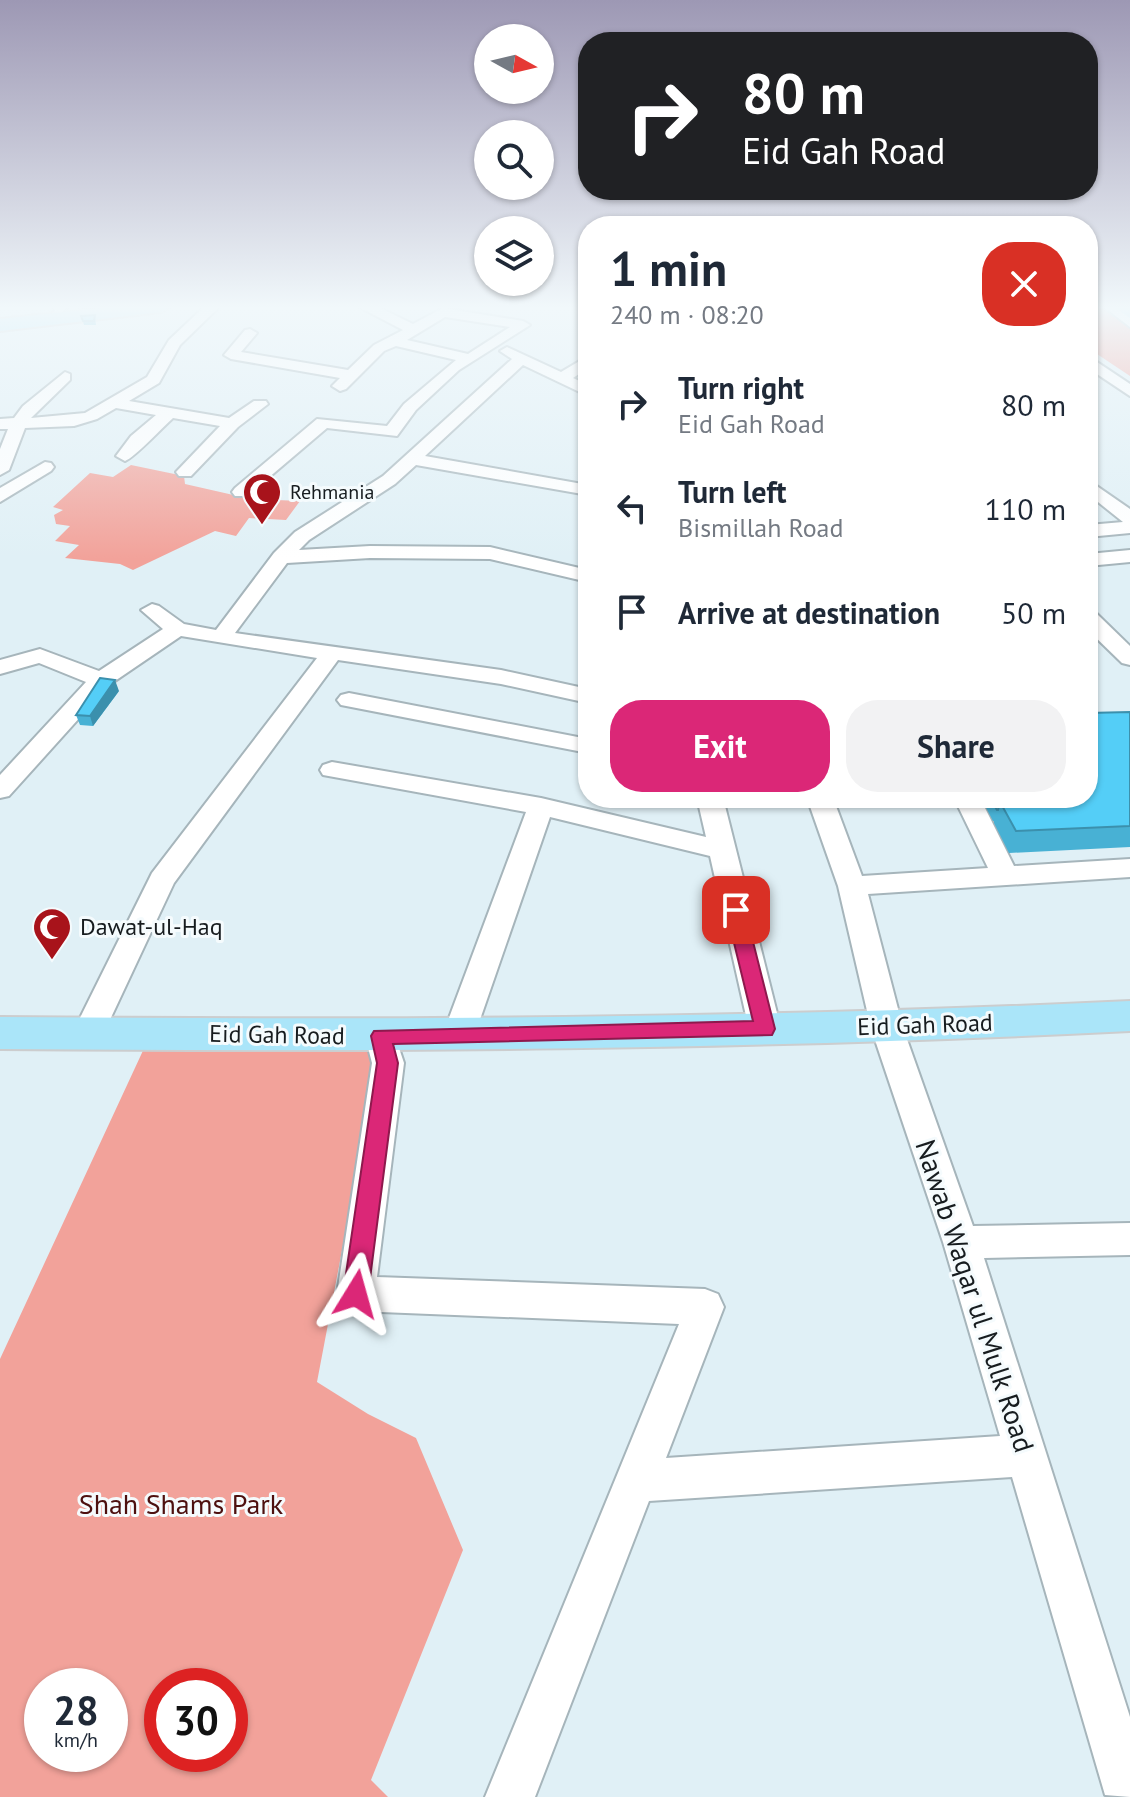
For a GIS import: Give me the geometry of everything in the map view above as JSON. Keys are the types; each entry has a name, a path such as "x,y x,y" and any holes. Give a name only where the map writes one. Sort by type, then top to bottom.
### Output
{"main road":[{"name":"Eid Gah Road","path":"0,1033 381,1036 887,1028 1130,1016"}],"street":[{"path":"0,470 19,423 49,391"},
{"path":"0,424 84,419 134,391"},
{"path":"241,492 323,423 391,432 427,391"},
{"path":"221,638 281,557 302,536 389,480 486,391"},
{"path":"113,403 232,423"},
{"path":"185,472 232,423 260,404"},
{"path":"125,456 137,440 169,413"},
{"path":"411,459 578,488"},
{"path":"0,496 45,467"},
{"path":"1098,500 1130,497"},
{"path":"1098,501 1130,518"},
{"path":"1098,530 1130,527"},
{"path":"281,557 370,552 490,553 578,574"},
{"path":"1098,559 1130,556"},
{"path":"152,610 177,629 221,638 501,677 578,694"},
{"path":"1098,628 1130,658"},
{"path":"0,790 101,680 177,629"},
{"path":"89,1032 162,880 332,653"},
{"path":"0,667 40,656 101,680"},
{"path":"349,700 578,744"},
{"path":"332,770 541,806 721,850"},
{"path":"459,1034 541,806"},
{"path":"712,808 765,1029"},
{"name":"Nawab Waqar ul Mulk Road","path":"824,808 852,886 887,1028 961,1242 1130,1795"},
{"path":"972,808 1005,875"},
{"path":"852,886 1130,868"},
{"path":"381,1036 388,1063 356,1294 705,1307 510,1797"},
{"path":"961,1242 1130,1239"},
{"path":"637,1481 1027,1455"}],"green space":[{"path":"131,465 184,476 185,484 251,499 300,501 286,520 249,518 236,536 215,531 133,570 120,564 65,558 79,545 55,541 70,526 56,524 54,515 63,510 53,507 90,473 113,477"},
{"name":"Shah Shams Park","path":"382,1040 317,1382 368,1414 416,1438 463,1550 371,1780 388,1797 0,1797 0,1359 147,1042"}],"building":[{"path":"100,678 115,680 90,716 76,715"},
{"path":"1130,712 1130,826 1016,831 1003,808 1098,808 1098,713"}],"place":[{"name":"Rehmania","path":"262,526"},
{"name":"Dawat-ul-Haq","path":"52,961"}],"route":[{"path":"356,1294 388,1063 381,1036 765,1029 736,910"}]}
